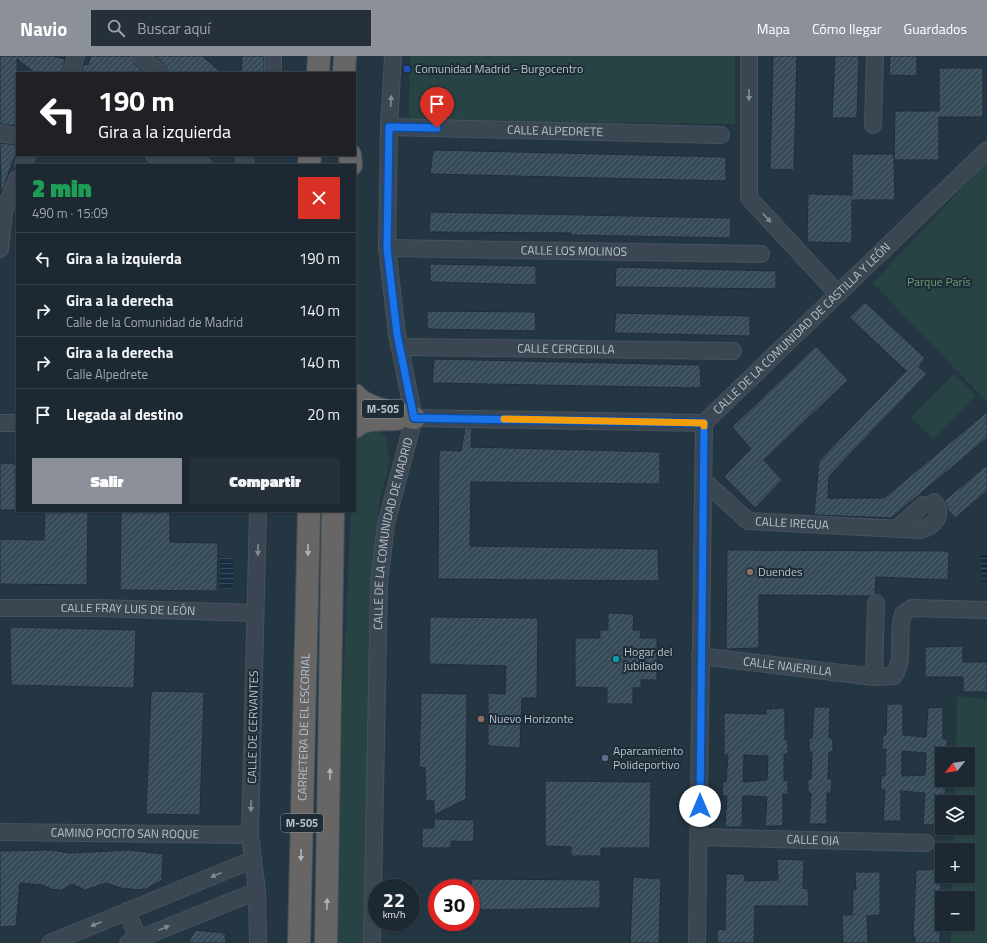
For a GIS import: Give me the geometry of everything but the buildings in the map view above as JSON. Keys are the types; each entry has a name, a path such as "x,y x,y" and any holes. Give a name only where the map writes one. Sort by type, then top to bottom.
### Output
{"highway":[{"path":"319,72 320,56"},
{"path":"344,72 345,56"},
{"name":"M-505","path":"356,396 368,405 414,418"},
{"name":"M-505","path":"356,426 372,420 414,418"},
{"name":"CARRETERA DE EL ESCORIAL","path":"299,943 309,512"},
{"name":"M-505","path":"326,943 331,728 333,512"},
{"name":"M-505","path":"331,728 344,512"}],"street":[{"path":"71,72 76,56"},
{"path":"140,56 159,72"},
{"path":"273,56 273,72"},
{"name":"CALLE DE LA COMUNIDAD DE MADRID","path":"372,943 378,584 386,524 414,418 399,347 387,248 389,127 393,56"},
{"path":"749,56 749,198 838,294"},
{"path":"873,125 875,56"},
{"name":"CALLE ALPEDRETE","path":"389,127 721,134"},
{"path":"0,133 16,136"},
{"name":"CALLE DE LA COMUNIDAD DE CASTILLA Y LEÓN","path":"414,418 704,423 987,150"},
{"path":"159,156 198,164"},
{"path":"0,249 7,211 16,182"},
{"name":"CALLE LOS MOLINOS","path":"387,248 761,254"},
{"name":"CALLE CERCEDILLA","path":"399,347 733,351"},
{"path":"0,423 16,424"},
{"path":"697,943 704,423"},
{"name":"CALLE IREGUA","path":"703,480 748,521 920,530 929,528 936,521 938,513 937,505 928,504"},
{"name":"CALLE DE CERVANTES","path":"258,512 250,835 257,891 258,943"},
{"path":"874,677 876,603"},
{"name":"CALLE FRAY LUIS DE LEÓN","path":"0,608 98,608 256,613"},
{"name":"CALLE NAJERILLA","path":"700,656 874,677 894,676 900,667 900,622 903,614 912,608 987,610"},
{"name":"CAMINO POCITO SAN ROQUE","path":"0,832 250,835"},
{"name":"CALLE OJA","path":"699,837 926,843"},
{"path":"50,943 252,860"},
{"path":"127,911 133,941 257,891"}],"green space":[{"path":"410,56 735,56 735,124 409,120"},
{"name":"Parque París","path":"987,161 987,402 873,283"},
{"path":"954,374 976,395 933,439 911,417"},
{"path":"376,427 386,437 390,461 380,499 372,577 363,943 334,943 335,870 351,512 356,512 356,437"},
{"path":"957,696 987,699 987,943 951,943 951,931 975,931 975,891 952,891 952,883 975,883 975,843 953,843 954,835 975,835 975,795 954,795 955,787 975,787 975,747 956,747"}],"water":[{"path":"981,554 987,554 987,583 981,583"},
{"path":"220,557 233,558 233,589 220,588"}],"slow traffic":[{"path":"504,419 704,423 704,426"}],"place":[{"name":"Comunidad Madrid - Burgocentro","path":"407,69"},
{"name":"Duendes","path":"750,572"},
{"name":"Hogar del jubilado","path":"616,659"},
{"name":"Nuevo Horizonte","path":"481,719"},
{"name":"Aparcamiento Polideportivo","path":"605,758"}],"route":[{"path":"437,128 389,127 387,248 399,347 414,418 704,423 700,656 700,806"}]}
